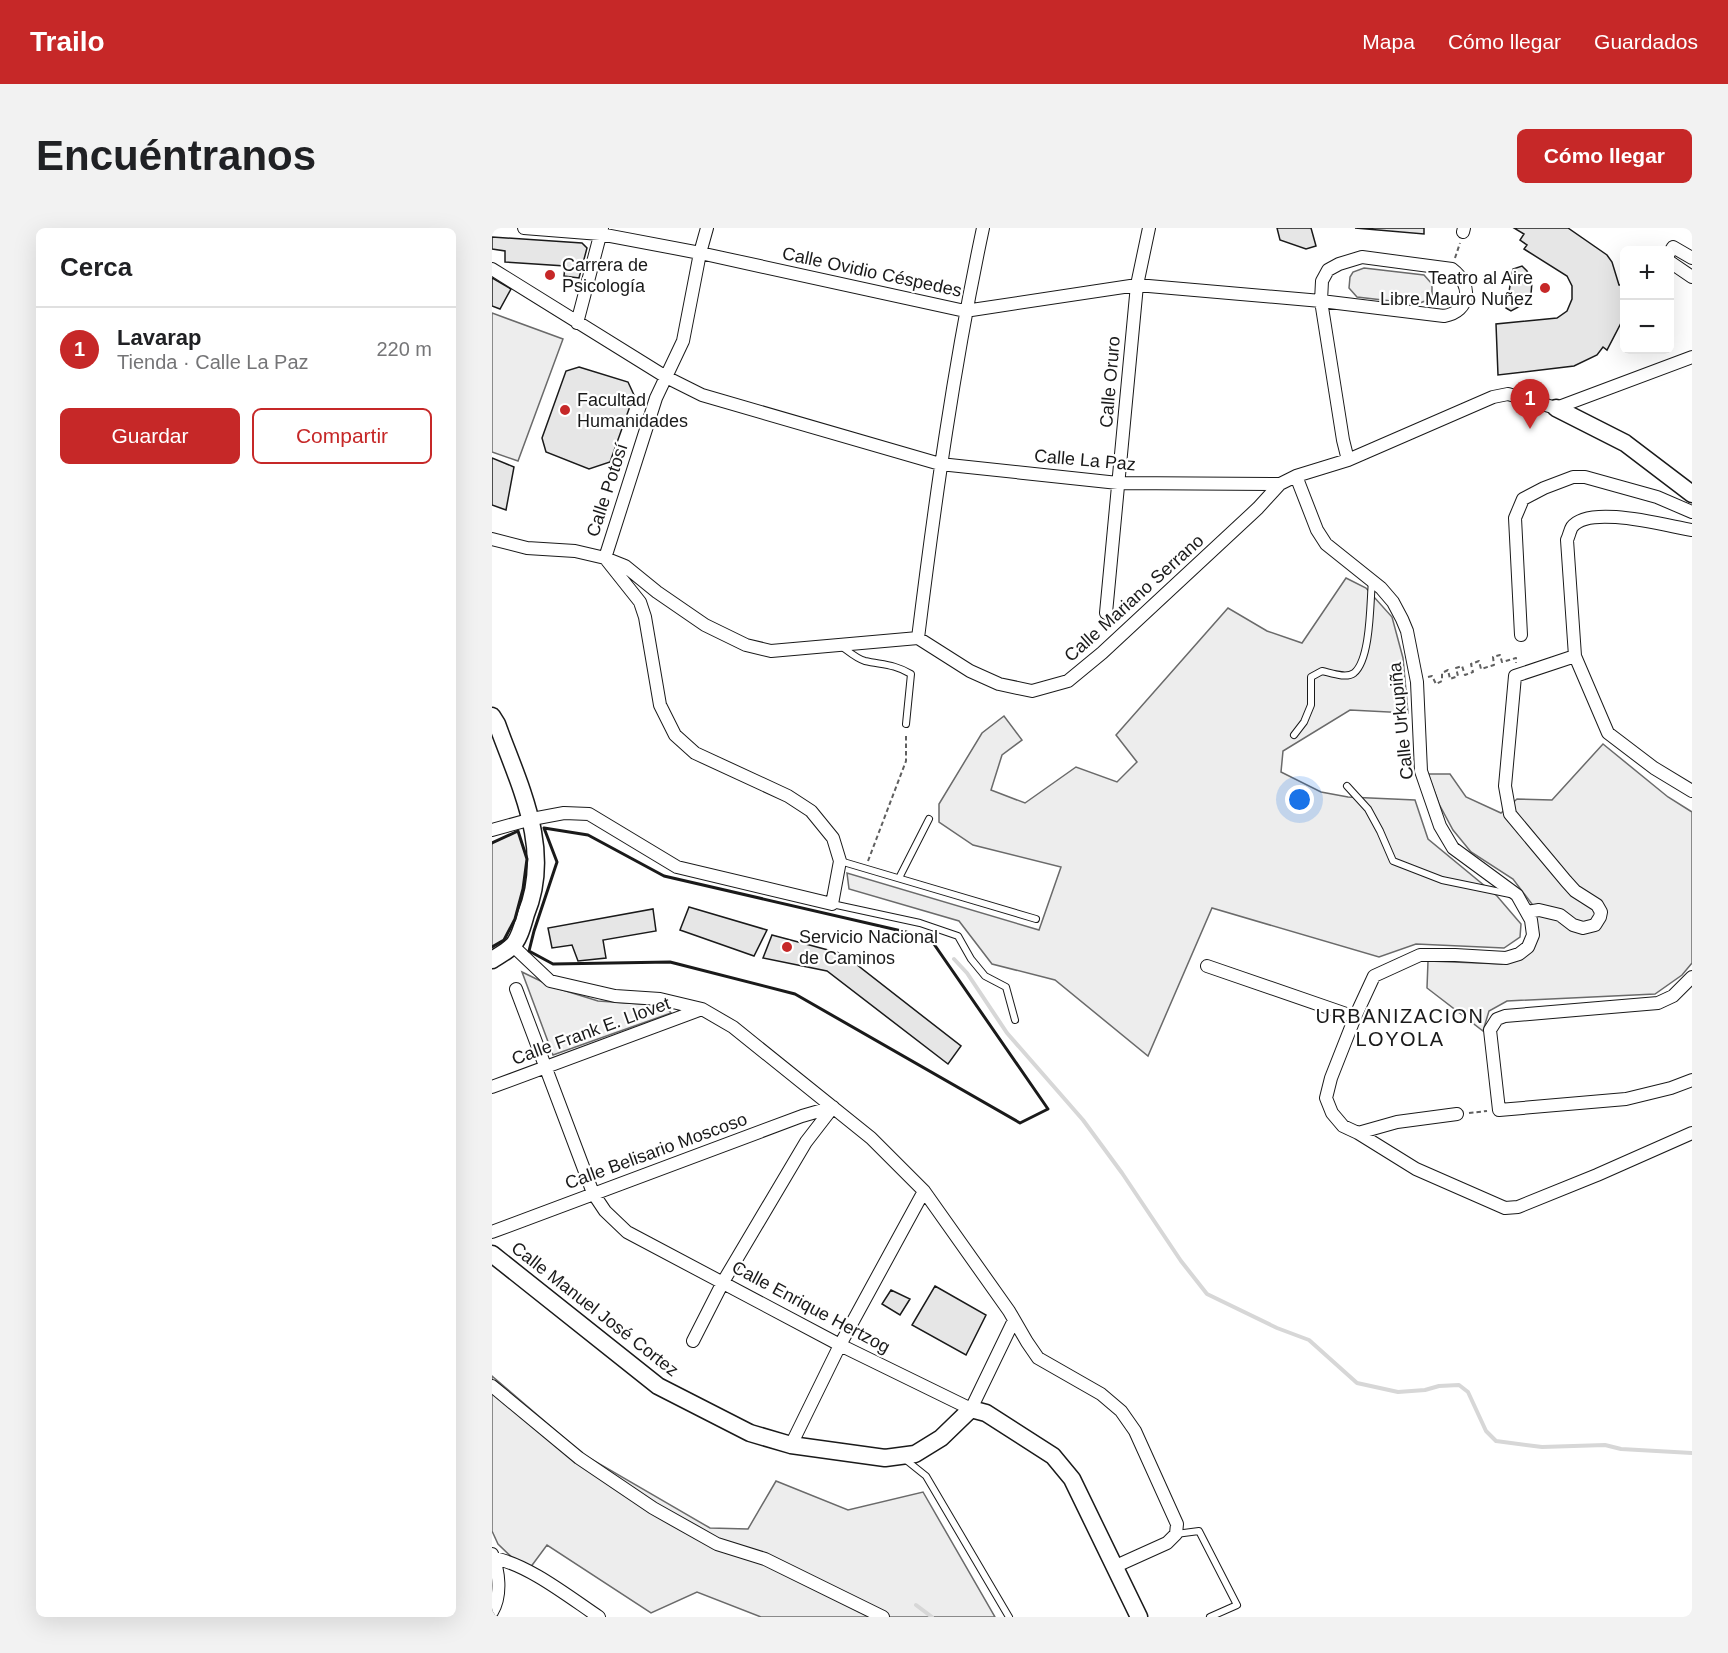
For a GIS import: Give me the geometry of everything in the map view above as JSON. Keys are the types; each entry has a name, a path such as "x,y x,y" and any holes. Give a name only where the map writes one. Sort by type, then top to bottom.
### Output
{"street":[{"name":"Calle Ovidio Céspedes","path":"524,228 601,231 965,311 1137,285 1321,301 1444,316 1452,314 1464,303 1467,292 1461,276 1452,270"},
{"name":"Calle Potosí","path":"605,558 656,398 683,341 707,228"},
{"path":"492,538 527,548 575,551 605,558 625,566 657,592 705,625 746,645 771,651 918,639 940,464 965,311 983,228"},
{"name":"Calle Oruro","path":"1106,613 1137,285 1149,228"},
{"path":"578,323 601,231"},
{"path":"1674,247 1692,258"},
{"path":"1348,460 1321,301 1322,281 1328,270 1362,257 1452,270"},
{"path":"1674,265 1692,277"},
{"name":"Calle La Paz","path":"492,269 666,376 702,395 940,464 1118,483 1280,484 1296,476 1348,460 1493,397 1508,394 1556,408"},
{"path":"1556,408 1692,357"},
{"path":"1556,408 1625,443 1692,494"},
{"name":"Calle Urkupiña","path":"1296,476 1317,530 1326,544 1372,580 1393,602 1407,631 1417,682 1421,771 1440,826 1454,848 1517,895 1527,912 1533,935 1528,947 1519,954 1498,958 1420,955 1374,976 1355,1017 1331,1078 1326,1098 1332,1113 1343,1126 1358,1133"},
{"path":"1521,635 1515,518 1523,499 1573,477 1586,477 1657,497 1692,512"},
{"name":"Calle Mariano Serrano","path":"918,639 970,671 999,684 1032,691 1068,681 1102,653 1258,508 1280,484"},
{"path":"1692,530 1610,516 1582,519 1572,527 1567,540 1575,656 1608,733 1654,768 1692,791"},
{"path":"492,830 564,813 589,814 677,867 832,904 840,861 833,838 811,811 788,796 695,753 675,735 660,705 645,617 640,602 605,558"},
{"path":"1527,912 1539,910 1560,915 1574,925 1583,928 1595,925 1601,912 1597,905 1575,891 1510,814 1505,786 1515,676 1575,656"},
{"path":"492,716 532,819 536,839 536,871 531,902 513,946 492,960"},
{"path":"513,946 550,981 615,996 660,999 702,1009 733,1028 871,1138 924,1191 1038,1358 1101,1394 1121,1411 1135,1431 1171,1508 1177,1524 1176,1534 1167,1543 1116,1566"},
{"path":"1207,966 1355,1017"},
{"path":"1692,977 1673,996 1658,1003 1505,1016 1497,1019 1490,1030 1499,1110 1626,1099 1671,1088 1692,1080"},
{"name":"Calle Enrique Hertzog","path":"516,989 593,1193 605,1211 627,1232 840,1345 970,1408 986,1413 1053,1456 1072,1479 1139,1617"},
{"name":"Calle Frank E. Llovet","path":"492,1087 702,1009"},
{"path":"693,1341 723,1282 806,1142 833,1107"},
{"name":"Calle Belisario Moscoso","path":"492,1232 802,1116 833,1107"},
{"path":"1358,1133 1397,1122 1457,1114"},
{"path":"1358,1133 1416,1169 1505,1208 1528,1203 1692,1133"},
{"path":"791,1445 840,1345 924,1191"},
{"name":"Calle Manuel José Cortez","path":"492,1254 658,1386 750,1433 791,1445 885,1458 915,1454 941,1438 970,1408"},
{"path":"970,1408 1014,1320"},
{"path":"492,1386 579,1458 653,1509 717,1544 765,1559 884,1617"},
{"path":"492,1612 498,1583 493,1556 533,1574 584,1612 599,1617"}],"lane":[{"path":"1294,735 1304,722 1311,705 1311,677 1322,671 1347,676 1354,674 1361,663 1366,644 1372,580"},
{"path":"840,646 863,661 885,663 902,668 911,674 906,724"},
{"path":"1347,786 1368,809 1392,861 1442,880 1517,895"},
{"path":"899,878 929,819"},
{"path":"840,861 1036,919"},
{"path":"832,904 920,923 958,936 971,959 985,976 1006,987 1015,1020"},
{"path":"900,1456 926,1476 1009,1617"},
{"path":"1176,1534 1199,1531 1237,1605 1210,1617"}],"path":[{"path":"1452,270 1463,230"},
{"path":"1417,682 1432,676 1436,684 1443,681 1442,673 1448,670 1450,679 1458,676 1456,668 1462,666 1465,675 1473,672 1472,664 1479,661 1481,669 1494,665 1493,657 1500,655 1502,662 1516,658 1515,676"},
{"path":"865,868 906,761 906,724"},
{"path":"1457,1114 1499,1110"}],"shaded area":[{"path":"1364,268 1424,275 1432,284 1432,295 1428,300 1417,304 1357,297 1349,288 1350,277 1353,272"},
{"path":"492,313 563,339 518,461 492,452"},
{"path":"1346,578 1366,588 1392,617 1403,658 1408,713 1350,710 1283,751 1281,772 1321,792 1348,797 1415,800 1428,839 1497,896 1521,924 1520,937 1504,948 1416,944 1379,957 1212,908 1148,1056 1055,980 992,964 959,921 849,889 847,873 1039,930 1061,867 973,845 939,822 939,804 982,733 1004,716 1022,740 1002,755 991,790 1025,803 1076,767 1117,782 1137,762 1116,735 1228,608 1267,631 1302,643"},
{"path":"1603,744 1668,797 1692,812 1692,963 1682,975 1655,994 1507,1001 1489,1011 1483,1031 1427,988 1428,961 1502,964 1535,935 1535,908 1513,879 1471,852 1453,830 1439,804 1428,774 1450,774 1466,797 1501,813 1517,799 1552,800"},
{"path":"518,831 527,859 523,889 515,919 504,940 492,947 492,843"},
{"path":"522,972 553,987 598,1001 657,1005 667,1008 671,1013 553,1055"},
{"path":"492,1376 584,1455 710,1528 748,1529 776,1481 848,1510 923,1492 995,1617 761,1617 697,1592 651,1613 547,1545 527,1572 498,1544 492,1531"}],"building":[{"path":"1277,228 1311,228 1316,246 1306,249 1280,240"},
{"path":"1355,228 1424,228 1424,234"},
{"path":"1514,228 1568,228 1607,255 1612,262 1620,285 1620,325 1607,350 1603,347 1597,355 1574,366 1498,375 1496,324 1557,318 1567,311 1572,299 1572,286 1567,276 1524,249 1527,245 1520,240 1524,234"},
{"path":"492,237 582,243 587,248 579,278 564,276 565,266 505,262 505,251 492,249"},
{"path":"1522,266 1532,282 1531,294 1526,303 1511,311 1506,308 1513,269"},
{"path":"492,278 511,289 500,309 492,306"},
{"path":"579,367 628,382 634,395 610,462 589,469 546,452 542,438 566,371"},
{"path":"492,458 514,467 506,510 492,505"},
{"path":"689,907 767,930 754,956 680,930"},
{"path":"653,909 656,931 603,940 606,958 578,961 572,945 552,948 548,928"},
{"path":"772,935 843,954 961,1046 948,1064 827,971 763,958"},
{"path":"935,1286 986,1315 966,1355 912,1325"},
{"path":"891,1290 910,1299 900,1315 882,1304"}],"waterway":[{"path":"954,959 967,973 1007,1033 1083,1120 1181,1261 1207,1294 1277,1328 1309,1340 1357,1383 1398,1392 1459,1385 1468,1392 1486,1431 1496,1441 1542,1447 1605,1445 1621,1449 1692,1453"},
{"path":"916,1605 932,1617"}],"wall":[{"path":"544,828 588,835 664,876 913,935 927,934 1048,1109 1020,1123 795,994 670,962 553,964 529,951 557,862 544,828"},
{"path":"492,843 518,831 527,859 523,889 515,919 504,940 492,947"}],"place":[{"name":"Carrera de Psicología","path":"550,275"},
{"name":"Teatro al Aire Libre Mauro Nuñez","path":"1545,288"},
{"name":"Facultad Humanidades","path":"565,410"},
{"name":"Lavarap","path":"1530,429"},
{"name":"Servicio Nacional de Caminos","path":"787,947"}],"district":[{"name":"URBANIZACION LOYOLA","path":"1400,1028"}]}
